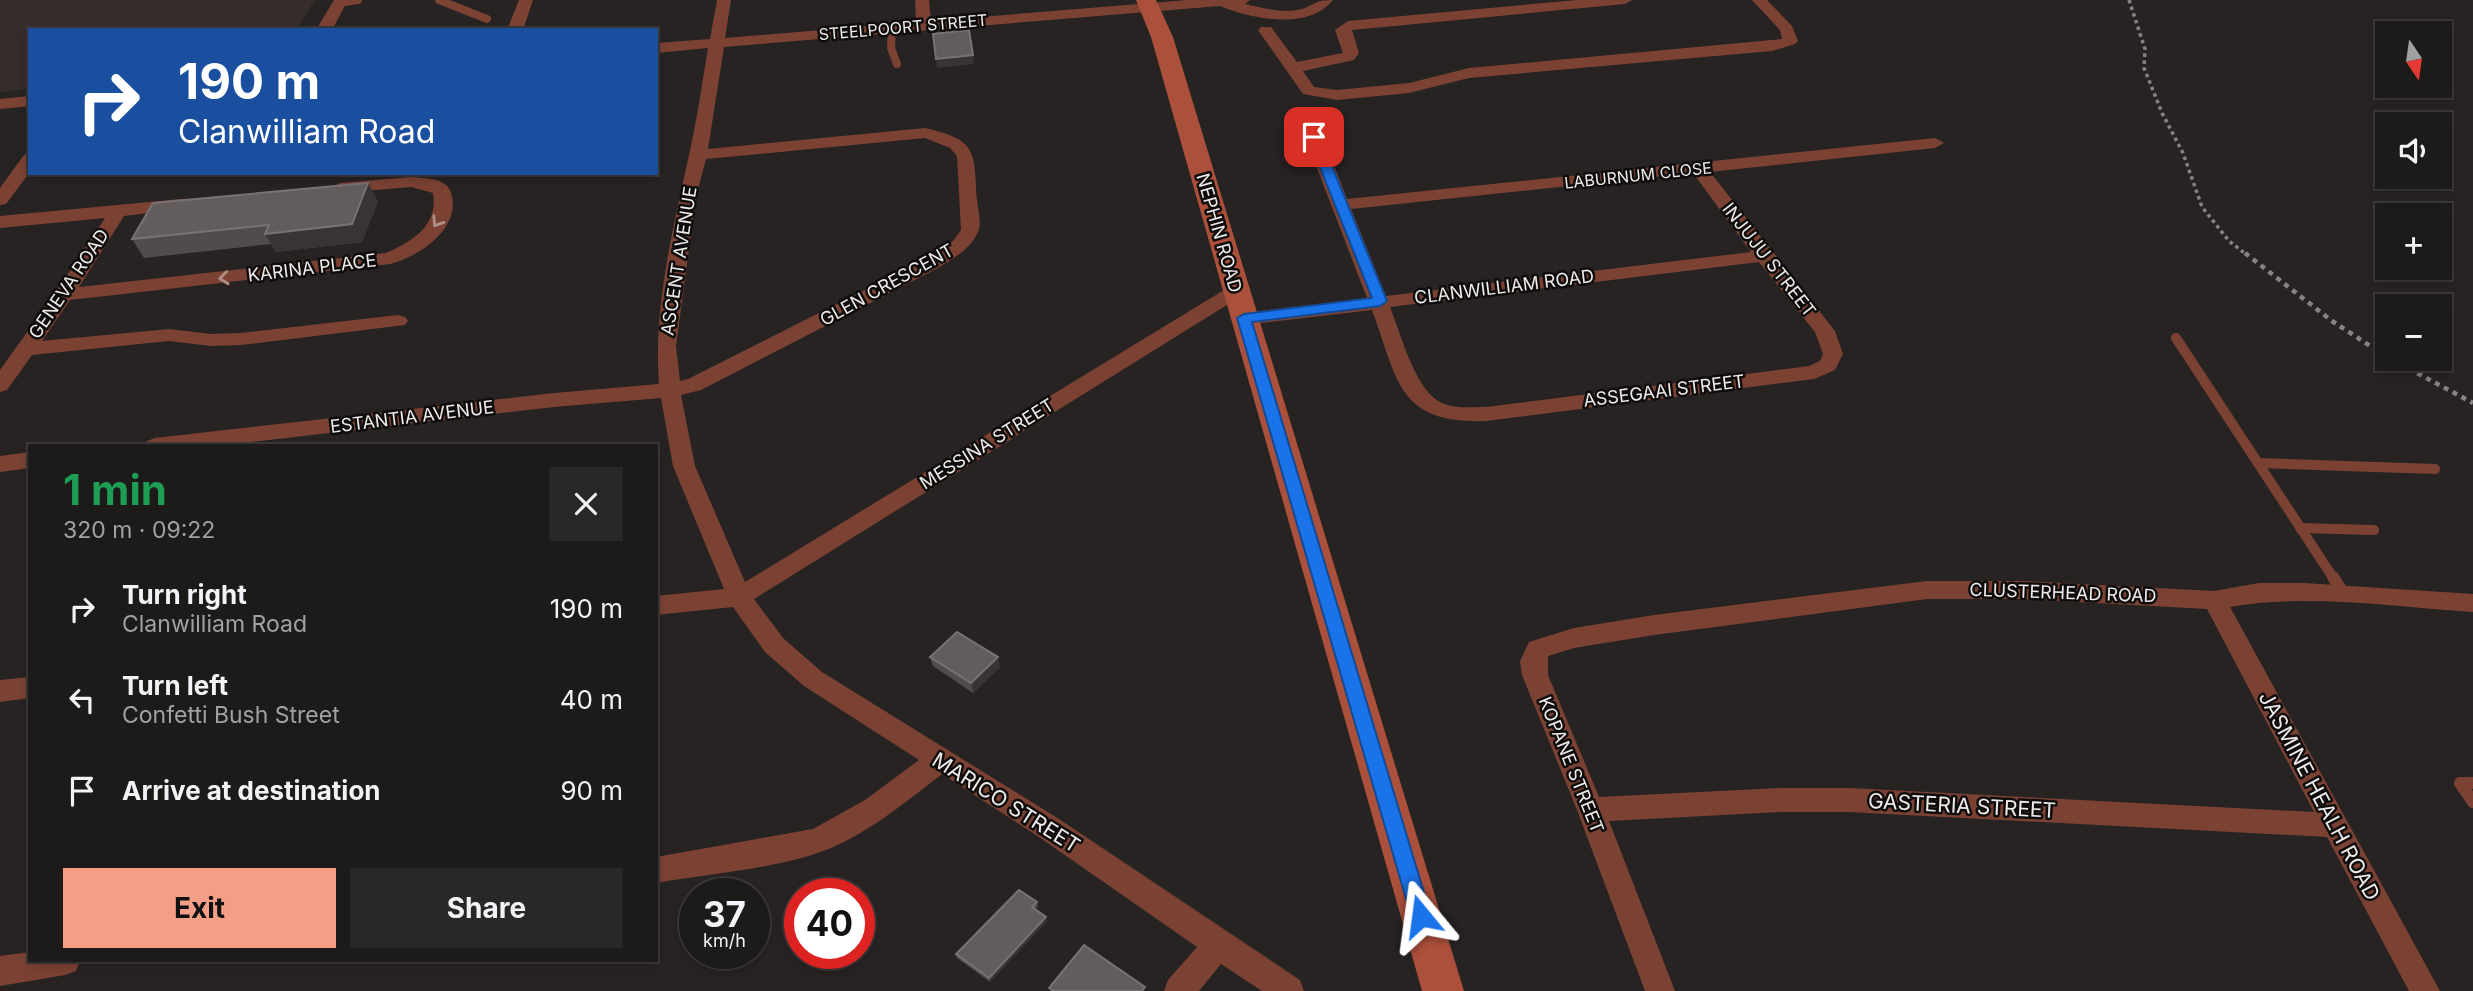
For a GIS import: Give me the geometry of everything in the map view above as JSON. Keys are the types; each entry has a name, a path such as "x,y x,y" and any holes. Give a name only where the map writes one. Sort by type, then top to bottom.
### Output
{"street":[{"path":"516,28 526,0"},
{"name":"ASCENT AVENUE","path":"724,0 698,155 687,197 672,288 666,346 670,390 684,466 739,597"},
{"path":"922,0 924,25"},
{"path":"1220,3 1243,0"},
{"name":"STEELPOORT STREET","path":"658,48 1148,4 1220,3 1286,14 1315,9 1326,0"},
{"path":"1291,68 1348,57 1351,53 1343,30 1348,26 1568,2 1625,0"},
{"path":"1266,30 1309,91 1338,95 1409,88 1469,73 1772,46 1790,41 1787,29 1759,0"},
{"path":"325,28 340,1"},
{"name":"NEPHIN ROAD","path":"1148,4 1162,37 1443,991"},
{"path":"0,104 28,101"},
{"name":"GLEN CRESCENT","path":"670,390 708,379 931,264 960,245 966,239 971,225 966,155 956,144 935,135 893,135 698,155"},
{"path":"1314,137 1418,398 1436,411 1448,414 1486,414"},
{"name":"LABURNUM CLOSE","path":"1340,205 1935,143"},
{"path":"0,200 28,162"},
{"name":"INJUJU STREET","path":"1699,169 1764,256 1825,331 1833,354"},
{"name":"KARINA PLACE","path":"64,295 390,258 419,243 437,225 446,205 442,191 436,186 411,181 326,189"},
{"path":"118,211 195,202"},
{"name":"GENEVA ROAD","path":"0,385 64,295 118,211"},
{"name":"GENEVA ROAD","path":"0,222 118,211"},
{"name":"CLANWILLIAM ROAD","path":"1240,304 1380,301 1764,256"},
{"name":"MESSINA STREET","path":"739,597 1240,304"},
{"path":"25,349 169,335 211,340 241,339 398,321"},
{"name":"ASSEGAAI STREET","path":"1486,414 1814,372 1828,365 1833,354"},
{"name":"ESTANTIA AVENUE","path":"172,444 554,400 670,390"},
{"path":"0,464 28,460"},
{"name":"CLUSTERHEAD ROAD","path":"1654,625 1927,590 2023,590 2214,600 2259,592 2343,593 2473,603"},
{"path":"658,606 739,597"},
{"name":"MARICO STREET","path":"739,597 774,645 813,678 939,761 1049,828 1289,991"},
{"name":"JASMINE HEALH ROAD","path":"2214,600 2333,825 2425,991"},
{"name":"KOPANE STREET","path":"1654,625 1554,644 1538,649 1533,661 1544,701 1591,810 1660,991"},
{"path":"0,691 28,687"},
{"path":"658,870 794,847 824,839 859,819 939,761"},
{"name":"GASTERIA STREET","path":"1591,810 1781,800 1849,800 2333,825"},
{"path":"1179,991 1218,945"},
{"path":"0,971 58,962"}],"lane":[{"path":"340,1 358,0"},
{"path":"439,0 487,19"},
{"path":"892,28 891,48 897,64"},
{"path":"2176,338 2343,593"},
{"path":"2258,463 2435,470"},
{"path":"2300,527 2374,530"},
{"path":"2473,783 2460,783 2473,802"}],"path":[{"path":"2129,0 2146,49 2144,68 2162,113 2183,153 2202,206 2229,241 2332,321 2375,349"},
{"path":"2413,371 2473,403"}],"shaded area":[{"path":"0,0 315,0 297,28 28,28 28,89 0,92"}],"building":[{"path":"969,30 973,55 936,59 933,34"},
{"path":"368,183 352,224 265,234 269,225 132,239 153,203"},
{"path":"957,632 998,657 971,683 930,657"},
{"path":"1019,890 1037,902 1032,907 1046,917 989,978 956,954"},
{"path":"1084,945 1145,987 1142,991 1054,991 1049,988"}],"route":[{"path":"1314,137 1380,301 1244,318 1421,916"}]}
